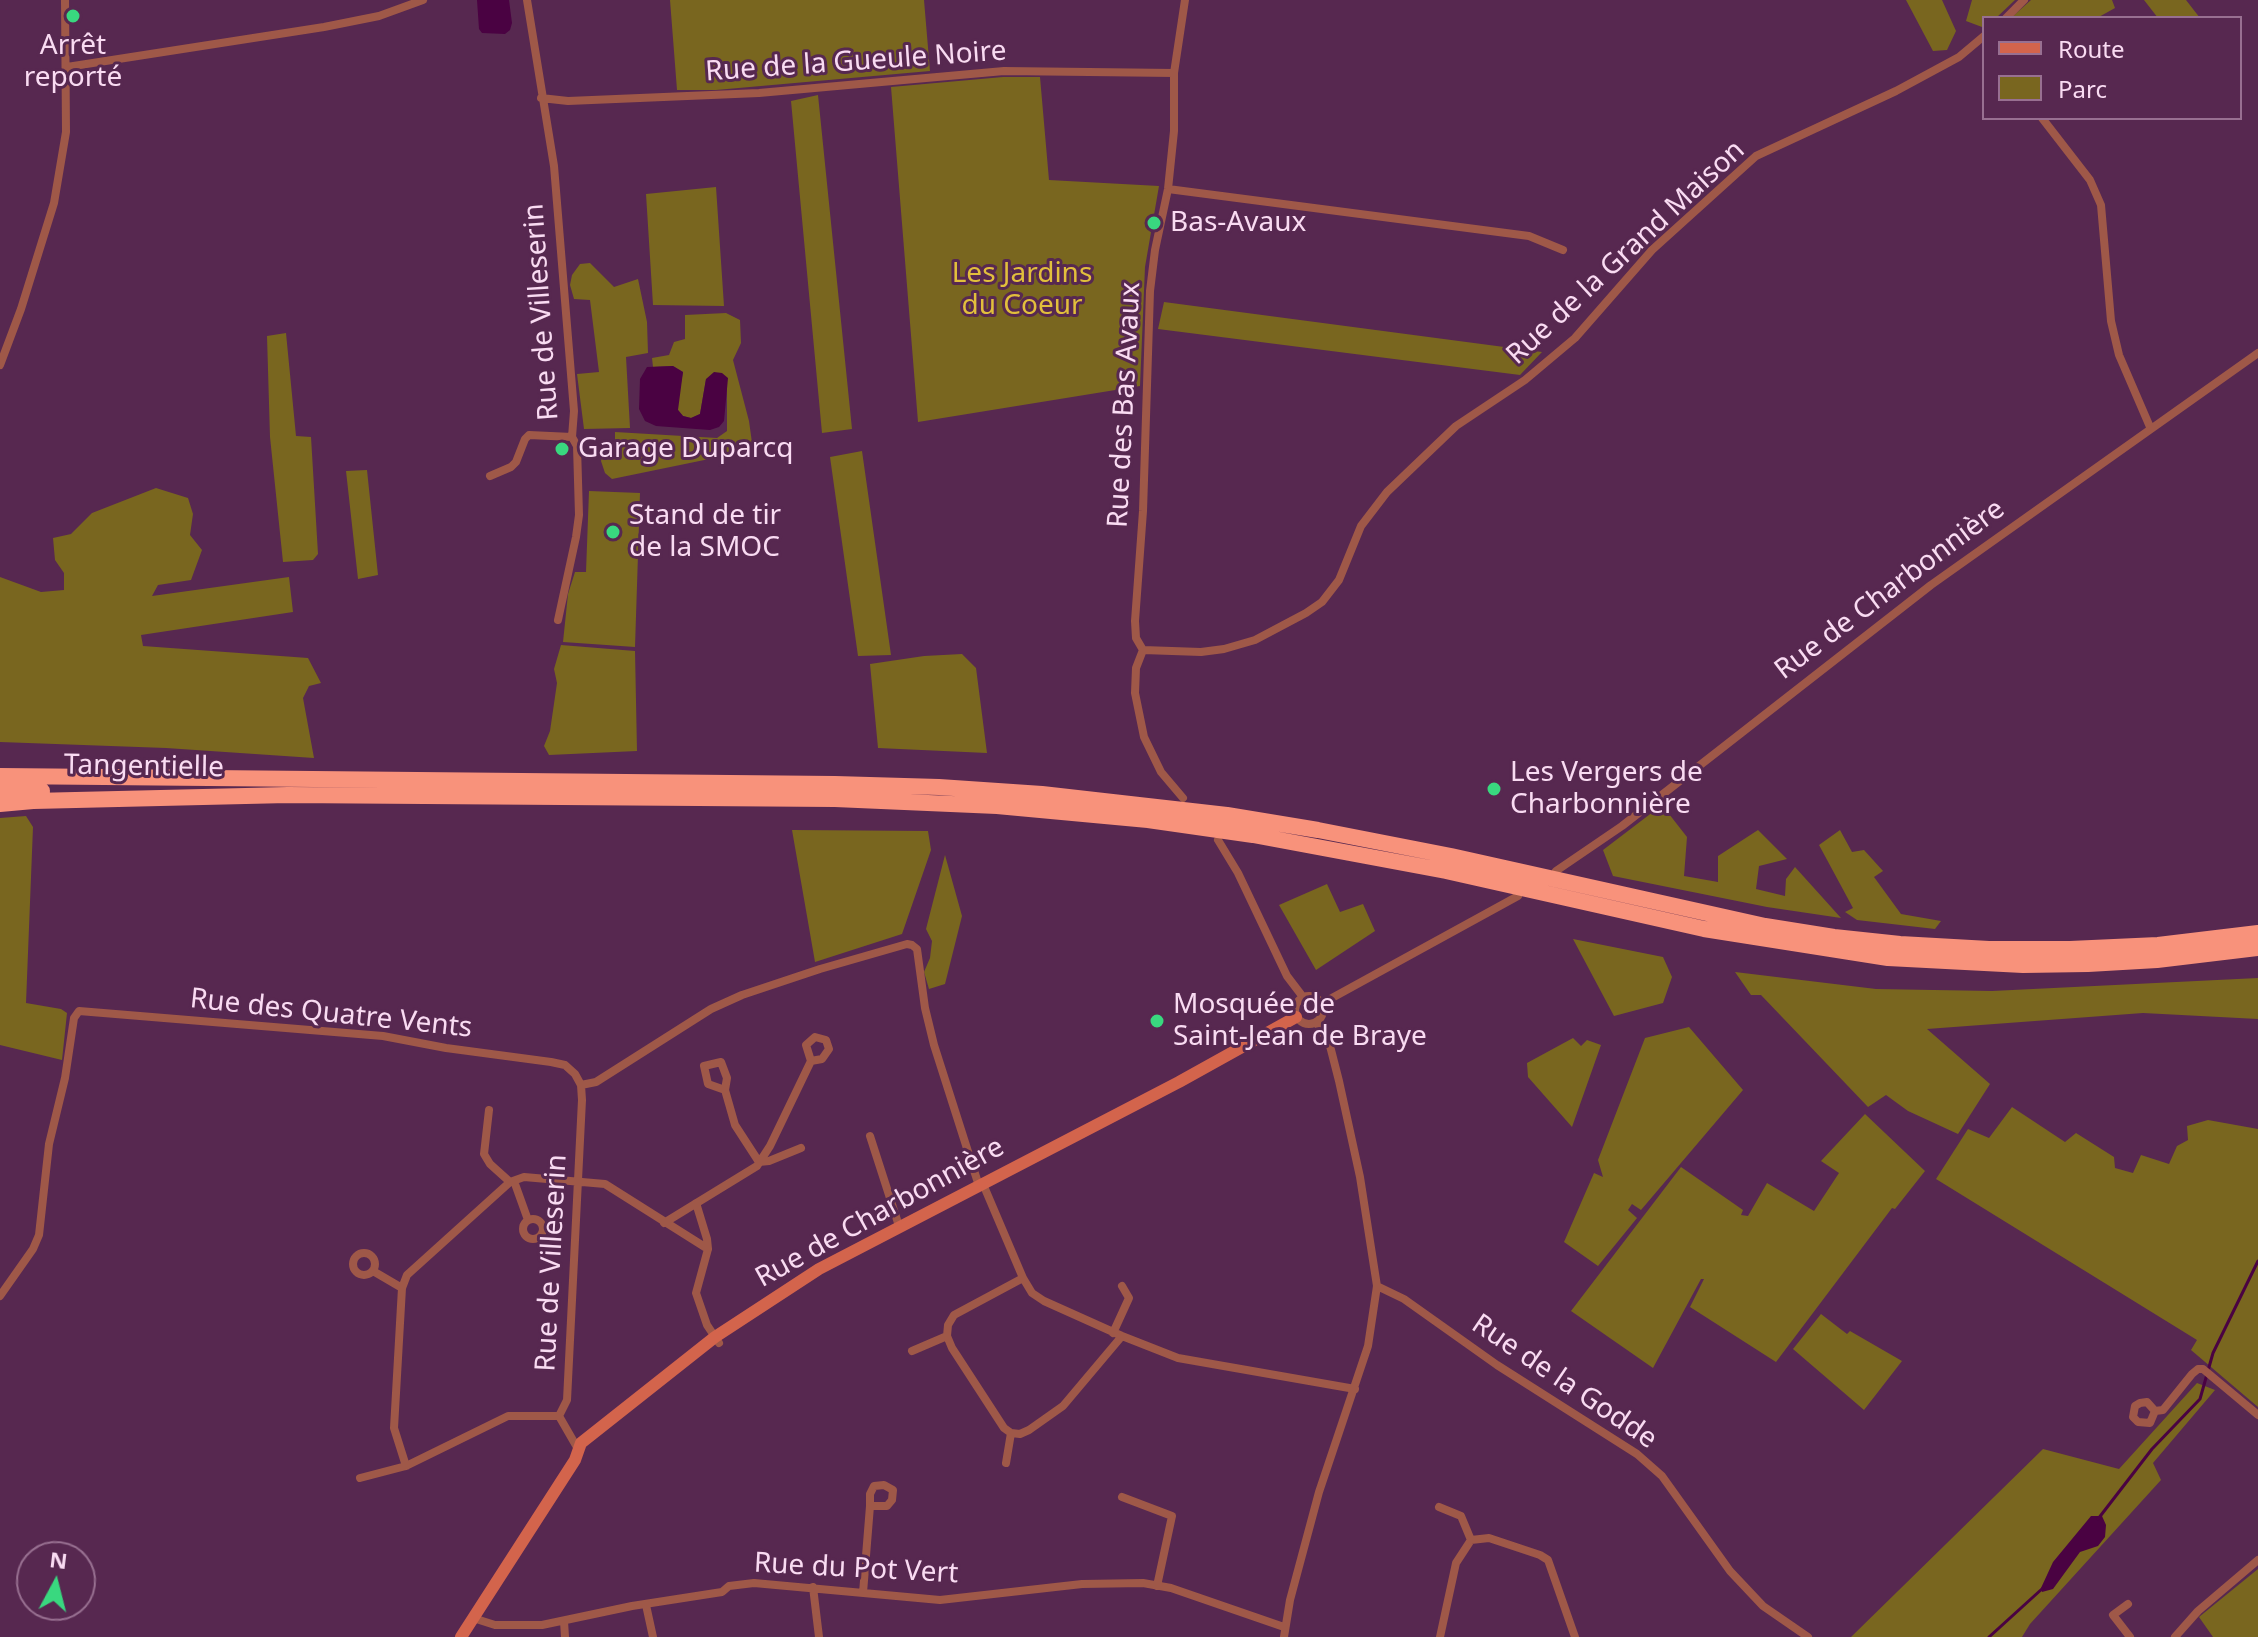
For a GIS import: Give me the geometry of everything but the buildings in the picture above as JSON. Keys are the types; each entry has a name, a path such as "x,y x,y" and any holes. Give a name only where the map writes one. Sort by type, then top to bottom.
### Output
{"highway":[{"path":"0,767 152,777"},
{"path":"0,776 835,784 1042,794 1227,815 1318,830 1451,856 1765,926 1887,943 1989,949 2070,949 2158,945 2258,933"},
{"name":"Tangentielle","path":"0,791 288,795"},
{"path":"0,804 288,795 835,799 997,806 1148,820 1269,837 1446,871 1719,932 1888,958 2023,965 2088,964 2157,960 2258,948"}],"street":[{"path":"0,365 54,203 66,132 65,0"},
{"path":"67,67 351,22 379,16 423,0"},
{"name":"Rue de Villeserin","path":"527,0 554,166 574,411 572,437 577,446 579,515 558,620"},
{"name":"Rue des Bas Avaux","path":"1183,798 1161,772 1144,737 1135,693 1136,668 1143,650 1136,638 1135,621 1143,511 1150,291 1168,189 1174,131 1174,73 1185,0"},
{"path":"2008,16 2024,0"},
{"name":"Rue de la Grand Maison","path":"1143,650 1201,652 1224,649 1255,640 1314,608 1333,591 1361,526 1387,492 1456,426 1525,380 1575,338 1652,250 1756,156 1896,91 1959,57 1982,38"},
{"path":"1975,43 1982,50"},
{"name":"Rue de la Gueule Noire","path":"541,98 568,101 759,93 1004,71 1174,73"},
{"path":"2044,120 2090,180 2101,205 2111,321 2119,355 2150,427"},
{"path":"1168,189 1529,236 1563,250"},
{"name":"Rue de Charbonnière","path":"1556,871 1622,826 1931,585 2258,353"},
{"path":"490,476 505,471 516,462 529,435 572,437"},
{"path":"1218,840 1238,873 1287,976 1303,997 1315,998 1321,1004 1321,1016 1316,1022 1303,1023 1296,1017 1296,1004 1303,997"},
{"path":"1321,1004 1518,896"},
{"path":"581,1085 596,1082 711,1009 742,995 892,948 912,945 917,949 925,1008 934,1045 981,1185 1023,1278 1037,1297 1178,1358 1355,1389"},
{"name":"Rue des Quatre Vents","path":"0,1296 33,1249 39,1235 49,1144 65,1078 74,1018 79,1011 383,1036 565,1065 581,1085"},
{"name":"Rue de Charbonnière","path":"461,1637 575,1460 581,1443 792,1284 1296,1017"},
{"path":"1284,1637 1319,1492 1368,1346 1377,1286 1360,1177 1339,1081 1329,1042 1316,1022"},
{"path":"664,1223 759,1162 770,1146 811,1061"},
{"name":"Rue de Villeserin","path":"559,1416 567,1400 581,1085"},
{"path":"725,1090 735,1125 759,1162"},
{"path":"489,1110 484,1154 490,1164 512,1182 528,1220"},
{"path":"870,1136 899,1226"},
{"path":"759,1162 801,1148"},
{"path":"406,1466 394,1428 402,1288 407,1275 512,1182 524,1177 605,1184 708,1249"},
{"path":"696,1203 708,1249 696,1293 707,1325 717,1340"},
{"path":"373,1271 402,1288"},
{"path":"1023,1278 954,1315 949,1320 947,1336 1004,1428 1020,1434 1063,1406 1117,1334 1129,1298 1122,1286"},
{"name":"Rue de la Godde","path":"1377,1286 1404,1299 1497,1365 1637,1454 1662,1476 1730,1571 1772,1613 1808,1637"},
{"path":"912,1351 947,1336"},
{"path":"2155,1411 2163,1410 2192,1374 2203,1369 2258,1415"},
{"path":"360,1478 406,1466 508,1416 559,1416 578,1449"},
{"path":"1006,1463 1011,1433"},
{"path":"1122,1497 1172,1516 1157,1586"},
{"path":"863,1593 870,1506"},
{"path":"1439,1507 1461,1516 1471,1540"},
{"path":"1440,1637 1456,1563 1471,1540"},
{"path":"1471,1540 1497,1540 1545,1557 1575,1637"},
{"path":"2175,1637 2198,1611 2258,1560"},
{"name":"Rue du Pot Vert","path":"473,1618 495,1625 542,1625 722,1592 729,1586 745,1583 940,1600 1082,1584 1143,1583 1284,1627"},
{"path":"813,1587 819,1637"},
{"path":"2128,1604 2113,1615 2130,1637"},
{"path":"646,1605 653,1637"},
{"path":"564,1621 565,1637"}],"green space":[{"path":"670,0 924,0 930,71 716,90 677,90"},
{"path":"1906,0 1942,0 1956,31 1947,50 1933,51"},
{"path":"1972,0 2015,0 1998,16 1982,16 1982,27 1966,21"},
{"path":"2031,0 2112,0 2115,8 2101,16 2013,16"},
{"path":"2144,0 2186,0 2198,16 2156,16"},
{"name":"Les Jardins du Coeur","path":"1003,77 1040,77 1049,180 1159,186 1145,267 1140,386 918,422 891,87"},
{"path":"818,95 852,429 822,433 791,101"},
{"path":"716,187 724,306 653,305 646,194"},
{"path":"590,263 614,287 638,279 647,322 648,353 626,357 630,428 584,429 577,374 599,372 590,300 574,299 570,285 572,275 580,264"},
{"path":"1164,302 1542,352 1520,375 1158,329"},
{"path":"726,313 740,320 741,343 733,360 753,450 612,479 605,473 601,461 604,448 615,444 615,432 717,438 727,431 727,378 706,379 700,414 691,418 683,416 678,410 678,399 683,372 673,366 653,367 652,358 669,355 674,342 685,339 685,315"},
{"path":"286,333 296,436 311,437 318,554 313,560 283,562 270,437 267,336"},
{"path":"862,451 891,655 858,656 830,457"},
{"path":"367,470 378,575 358,579 346,471"},
{"path":"156,488 188,498 193,514 190,535 202,550 191,580 158,585 152,596 289,577 293,612 141,635 143,646 308,658 321,683 309,686 303,698 314,758 166,748 0,742 0,577 41,592 64,590 64,573 55,560 53,538 71,534 92,513"},
{"name":"Stand de tir de la SMOC","path":"589,491 640,493 635,647 563,642 568,594 575,572 586,572"},
{"path":"561,645 635,651 637,751 549,755 544,746 550,731 557,683 554,669"},
{"path":"962,654 976,668 987,753 878,748 870,664"},
{"path":"1662,805 1687,837 1684,876 1718,882 1718,856 1758,830 1787,859 1759,866 1756,889 1785,896 1786,879 1795,867 1841,918 1767,907 1613,876 1603,850"},
{"path":"26,816 33,827 26,1003 61,1009 67,1013 62,1060 0,1045 0,818"},
{"path":"792,830 928,831 931,850 902,934 815,962"},
{"path":"1840,830 1852,852 1864,850 1883,871 1874,877 1901,914 1941,921 1935,929 1857,920 1845,912 1853,908 1819,845"},
{"path":"945,855 962,916 945,984 929,989 924,972 932,941 926,929"},
{"path":"1327,884 1340,912 1363,904 1375,931 1316,970 1279,905"},
{"path":"1573,939 1663,957 1672,977 1663,1003 1614,1016"},
{"path":"1735,972 1876,989 1992,991 2258,978 2258,1019 2143,1013 1927,1029 1990,1084 1958,1134 1908,1111 1886,1095 1868,1107 1761,995 1751,995"},
{"path":"1689,1027 1743,1090 1641,1210 1632,1204 1628,1210 1637,1218 1598,1266 1564,1242 1594,1173 1603,1177 1598,1160 1645,1038"},
{"path":"1573,1038 1581,1046 1587,1040 1601,1045 1572,1127 1528,1077 1527,1063"},
{"path":"2012,1107 2065,1142 2076,1133 2114,1157 2115,1168 2133,1173 2141,1155 2169,1164 2177,1146 2188,1140 2187,1126 2208,1120 2258,1129 2258,1407 2191,1350 2197,1340 1936,1179 1968,1129 1989,1138"},
{"path":"1865,1114 1925,1171 1895,1209 1892,1208 1776,1362 1690,1307 1704,1279 1701,1279 1653,1368 1571,1311 1681,1167 1743,1210 1741,1215 1748,1216 1767,1183 1814,1211 1839,1173 1821,1161"},
{"path":"1821,1314 1847,1334 1850,1331 1902,1361 1864,1410 1793,1349"},
{"path":"2197,1383 2215,1390 2153,1463 2161,1480 2030,1624 2022,1637 1851,1637 2043,1449 2119,1469"},
{"path":"2258,1569 2258,1637 2213,1637 2199,1617"}],"shaded area":[{"path":"477,0 509,0 510,30 505,34 482,33"},
{"path":"673,366 683,372 678,410 683,416 691,418 700,414 706,379 714,372 728,378 724,421 719,427 710,430 656,426 645,421 639,409 640,379 647,367"},
{"path":"2091,1516 2102,1516 2106,1525 2105,1537 2098,1546 2080,1552 2053,1589 2042,1592 2053,1562"}],"waterway":[{"path":"2098,1519 2152,1449 2200,1399 2213,1353 2258,1261"},
{"path":"1989,1637 2043,1588"}],"place":[{"name":"Arrêt reporté","path":"73,16"},
{"name":"Bas-Avaux","path":"1154,223"},
{"name":"Garage Duparcq","path":"562,449"},
{"name":"Stand de tir de la SMOC","path":"613,532"},
{"name":"Les Vergers de Charbonnière","path":"1494,789"},
{"name":"Mosquée de Saint-Jean de Braye","path":"1157,1021"}]}
